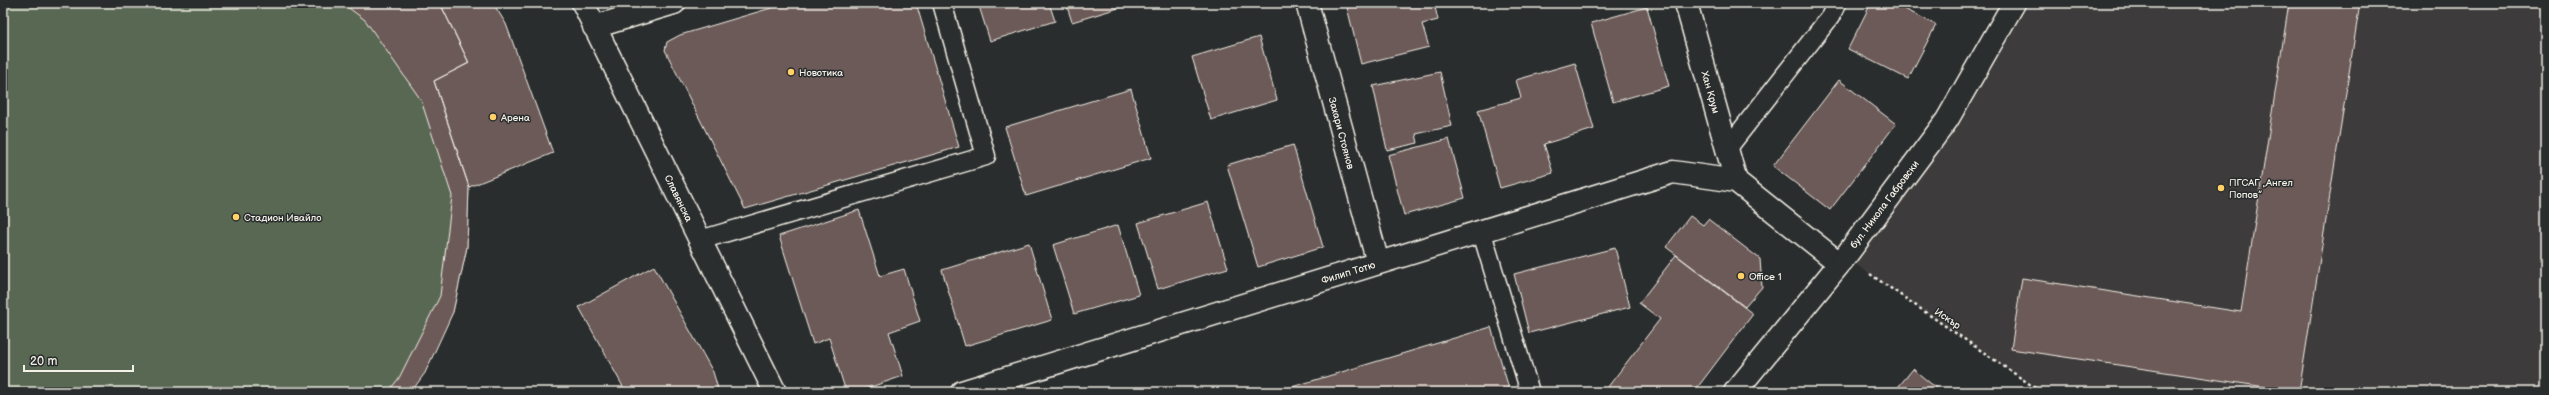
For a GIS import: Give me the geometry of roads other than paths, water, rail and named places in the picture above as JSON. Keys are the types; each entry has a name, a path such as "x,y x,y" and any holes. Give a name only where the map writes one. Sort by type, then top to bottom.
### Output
{"street":[{"name":"Славянска","path":"583,3 775,392"},
{"path":"594,27 674,3"},
{"name":"Захари Стоянов","path":"1307,3 1378,263"},
{"name":"Хан Крум","path":"1686,3 1736,181"},
{"name":"бул. Никола Габровски","path":"1735,392 1842,260 1948,120 2014,3"},
{"name":"Филип Тотю","path":"962,392 1378,263 1482,233 1673,172 1736,181"},
{"path":"1736,181 1842,260"}],"lane":[{"path":"700,240 986,156 942,3"},
{"path":"1726,149 1830,16 1837,3"},
{"path":"1482,233 1530,392"}],"place":[{"name":"Новотика","path":"791,72"},
{"name":"Арена","path":"493,117"},
{"name":"ПГСАГ „Ангел Попов”","path":"2221,188"},
{"name":"Стадион Ивайло","path":"236,217"},
{"name":"Office 1","path":"1741,276"}]}
